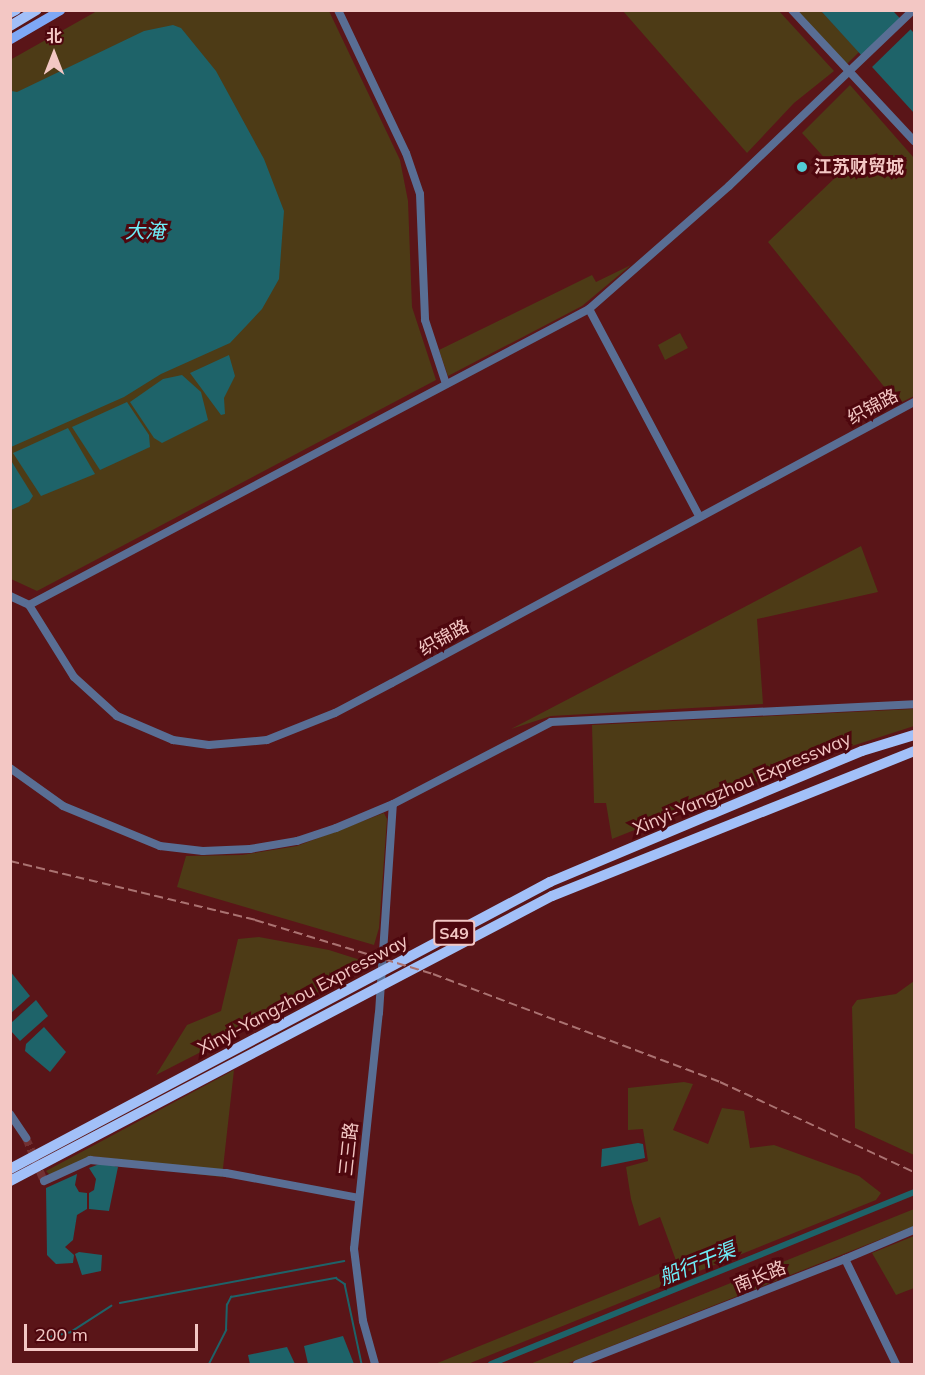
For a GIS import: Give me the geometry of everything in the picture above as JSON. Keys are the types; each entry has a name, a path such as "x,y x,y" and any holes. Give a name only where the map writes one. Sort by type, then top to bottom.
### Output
{"highway":[{"path":"10,13 15,10"},
{"path":"10,26 38,10"},
{"name":"Xinyi-Yangzhou Expressway","path":"10,1169 550,882 862,751 915,735"},
{"name":"Xinyi-Yangzhou Expressway","path":"10,1181 552,896 868,766 915,751"}],"main road":[{"path":"10,39 60,10"}],"street":[{"path":"338,10 398,133 420,195 425,320 446,384"},
{"path":"792,10 915,141"},
{"path":"10,596 29,605 589,309 850,72 912,11"},
{"path":"589,309 699,516"},
{"name":"织锦路","path":"29,605 71,674 117,716 173,740 241,744 280,736 335,713 915,402"},
{"path":"10,768 63,806 121,832 182,850 250,849 297,841 393,804 551,722 915,704"},
{"name":"三三路","path":"375,1365 363,1321 354,1249 379,1013 393,804"},
{"path":"10,1114 26,1138"},
{"path":"44,1181 90,1160 226,1173 359,1198"},
{"name":"南长路","path":"577,1365 915,1230"},
{"path":"845,1259 896,1365"}],"shaded area":[{"path":"97,11 329,11 400,160 408,201 412,307 436,380 37,591 11,579 10,60"},
{"path":"623,11 779,11 834,71 794,103 747,153"},
{"path":"796,11 821,11 859,52 845,66"},
{"path":"850,85 914,158 914,396 898,404 768,242 839,174 802,133"},
{"path":"631,265 582,306 448,376 439,350 592,275 596,282"},
{"path":"680,333 688,348 665,360 658,345"},
{"path":"861,546 878,592 757,619 763,704 551,716 511,729"},
{"path":"914,709 914,726 818,757 612,839 606,803 594,803 592,725"},
{"path":"384,813 387,819 379,928 374,945 177,887 186,856 242,855 297,846"},
{"path":"259,937 329,950 373,964 156,1075 187,1025 221,1011 238,939"},
{"path":"914,981 914,1155 855,1128 852,1007 857,1000 896,994"},
{"path":"234,1070 222,1177 125,1166 125,1160 91,1156 51,1176 46,1171"},
{"path":"684,1082 693,1084 673,1130 708,1144 722,1108 744,1111 750,1148 774,1145 859,1176 881,1193 876,1200 468,1364 435,1364 678,1266 660,1217 639,1226 631,1199 626,1167 648,1161 643,1129 628,1130 628,1088"},
{"path":"914,1209 914,1226 566,1364 530,1364"},
{"path":"914,1236 914,1288 896,1295 872,1253"}],"water":[{"path":"821,11 893,11 914,33 914,113"},
{"name":"大淹","path":"173,25 181,28 216,71 264,159 284,211 279,279 262,309 230,343 161,374 124,397 11,447 11,91 17,92 144,31"},
{"path":"229,355 235,376 224,398 225,414 221,415 190,373"},
{"path":"182,375 201,392 208,420 162,443 154,438 130,402 163,379"},
{"path":"127,402 149,435 150,447 100,470 72,427"},
{"path":"68,428 95,474 41,496 13,453"},
{"path":"10,459 33,496 29,502 11,510"},
{"path":"10,971 30,996 11,1013 10,1013"},
{"path":"36,1000 48,1016 20,1041 11,1031 11,1023"},
{"path":"44,1027 66,1052 50,1072 25,1051 26,1044"},
{"path":"643,1144 645,1158 601,1167 602,1149"},
{"path":"102,1163 118,1167 109,1211 89,1209 89,1193 94,1190 96,1179 89,1168"},
{"path":"77,1174 75,1185 79,1192 87,1193 87,1209 77,1215 73,1240 65,1247 74,1255 73,1263 56,1264 47,1255 46,1188"},
{"path":"79,1252 102,1255 101,1271 82,1275 75,1254"},
{"path":"343,1336 354,1364 308,1364 304,1346"},
{"path":"287,1347 295,1364 250,1364 248,1355"}],"pier":[{"path":"903,17 913,27 870,69 860,58"}],"waterway":[{"name":"船行干渠","path":"491,1364 914,1192"},
{"path":"120,1303 344,1261"},
{"path":"209,1364 226,1330 227,1305 231,1297 336,1278 345,1284 362,1364"},
{"path":"41,1339 71,1332 111,1306"}],"tunnel":[{"path":"26,1138 44,1181"}],"railway":[{"path":"10,861 255,920 433,974 720,1082 914,1172"}],"place":[{"name":"江苏财贸城","path":"802,167"}]}
